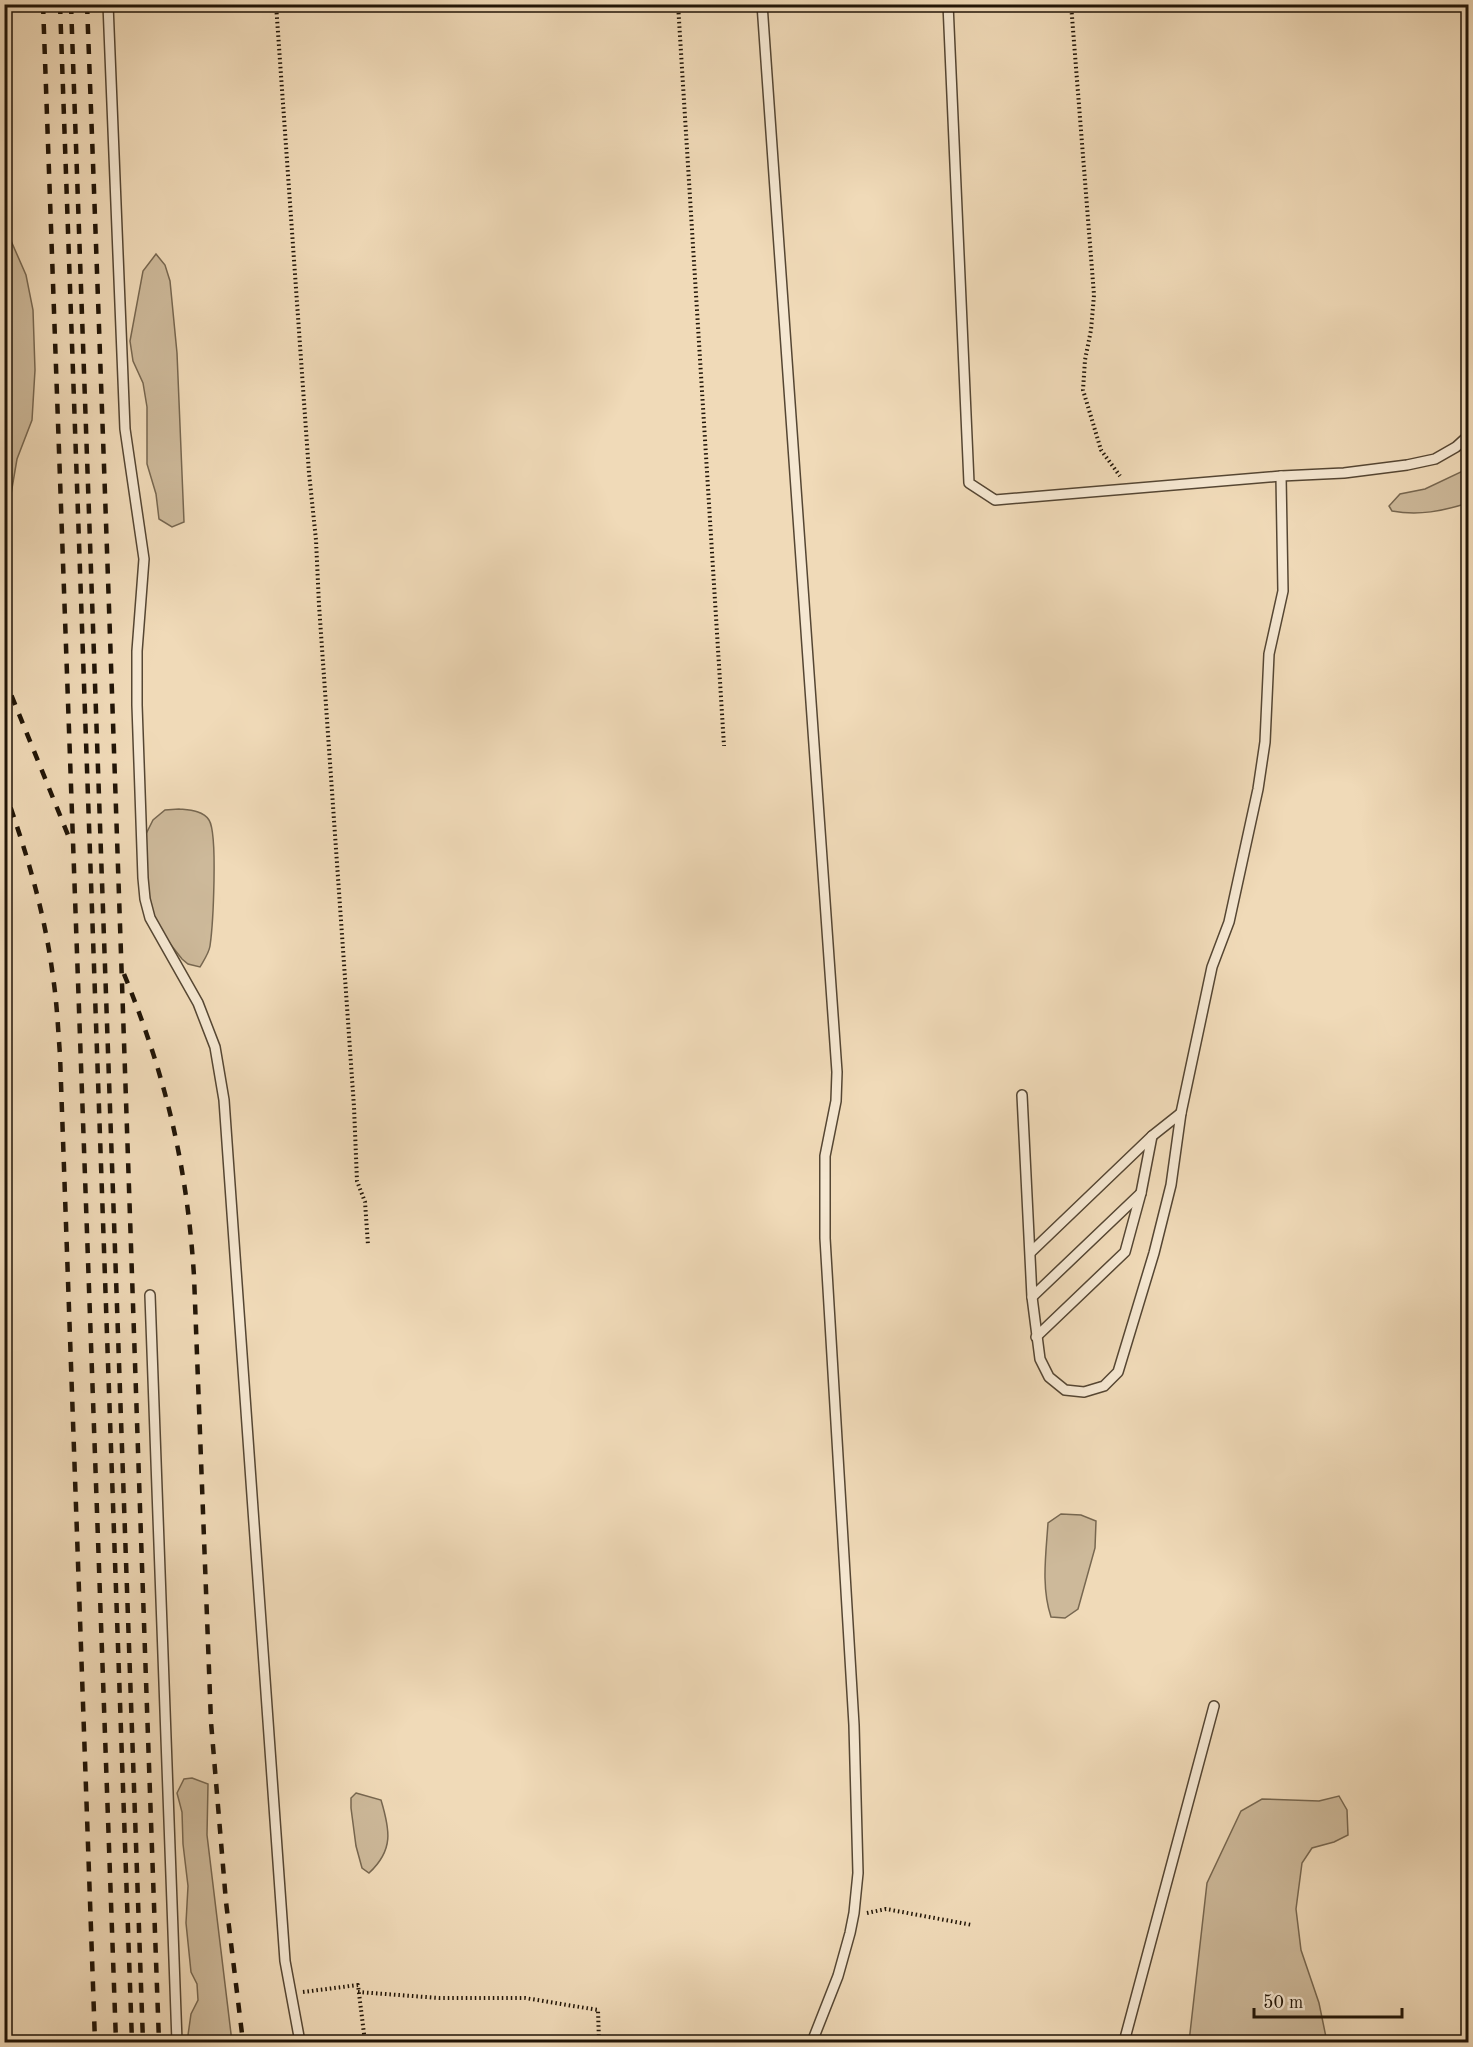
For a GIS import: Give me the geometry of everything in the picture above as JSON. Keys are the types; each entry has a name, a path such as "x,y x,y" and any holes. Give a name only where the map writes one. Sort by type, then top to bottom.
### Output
{"lane":[{"path":"108,4 125,429 144,559 137,651 143,878 150,918 198,1003 215,1047 224,1100 284,1949 300,2043"},
{"path":"762,4 837,1072 836,1101 825,1156 825,1238 854,1725 858,1874 854,1913 838,1976 812,2043"},
{"path":"948,4 969,483 995,500 1281,476 1344,473 1435,459 1456,447 1468,436"},
{"path":"1022,1095 1032,1297 1040,1359 1049,1377 1065,1390 1084,1392 1104,1386 1118,1372 1154,1253 1171,1185 1181,1113 1212,967 1229,922 1258,789 1265,742 1269,654 1283,591 1281,476"},
{"path":"1031,1252 1152,1136 1181,1113"},
{"path":"1036,1337 1125,1252 1141,1193 1152,1136"},
{"path":"1032,1297 1141,1193"},
{"path":"150,1295 177,2043"},
{"path":"1124,2043 1214,1706"}],"path":[{"path":"276,4 308,461 316,540 357,1181 365,1202 368,1245"},
{"path":"678,4 724,746"},
{"path":"1071,4 1094,295 1083,390 1101,450 1116,473 1137,489"},
{"path":"854,1913 871,1913 886,1909 972,1925"},
{"path":"291,1994 358,1985 365,2043"},
{"path":"358,1992 446,1998 525,1998 598,2010 599,2043"},
{"path":"775,2043 780,2038 799,2043"}],"shaded area":[{"path":"5,227 26,275 33,310 35,370 32,420 17,459 10,500 5,512"},
{"path":"156,254 165,265 170,281 177,353 184,522 172,527 159,519 156,494 147,464 147,407 143,383 133,361 130,341 143,271"},
{"path":"1468,465 1468,503 1421,513 1392,511 1389,506 1400,494 1425,489 1461,472"},
{"path":"179,809 203,814 209,820 212,829 214,880 211,935 209,951 200,967 188,964 182,959 153,922 142,842 153,820 165,810"},
{"path":"1061,1514 1081,1515 1096,1521 1095,1548 1078,1609 1065,1618 1051,1617 1045,1582 1048,1523"},
{"path":"192,1778 208,1784 207,1835 232,2042 187,2042 191,2014 198,2000 197,1984 191,1972 186,1923 188,1886 182,1812 177,1793 184,1779"},
{"path":"356,1793 381,1800 388,1830 383,1856 369,1873 362,1868 356,1846 351,1798"},
{"path":"1339,1796 1347,1810 1348,1835 1334,1842 1312,1848 1302,1863 1296,1909 1301,1950 1319,2003 1327,2042 1189,2042 1207,1883 1241,1811 1262,1799 1319,1801"}],"railway":[{"path":"43,4 116,2042"},
{"path":"60,4 132,2042"},
{"path":"71,4 143,2042"},
{"path":"87,4 159,2042"},
{"path":"4,677 68,835"},
{"path":"4,789 40,905 50,953 58,1026 95,2042"},
{"path":"124,974 163,1086 180,1159 191,1235 211,1722 226,1902 243,2042"}]}
